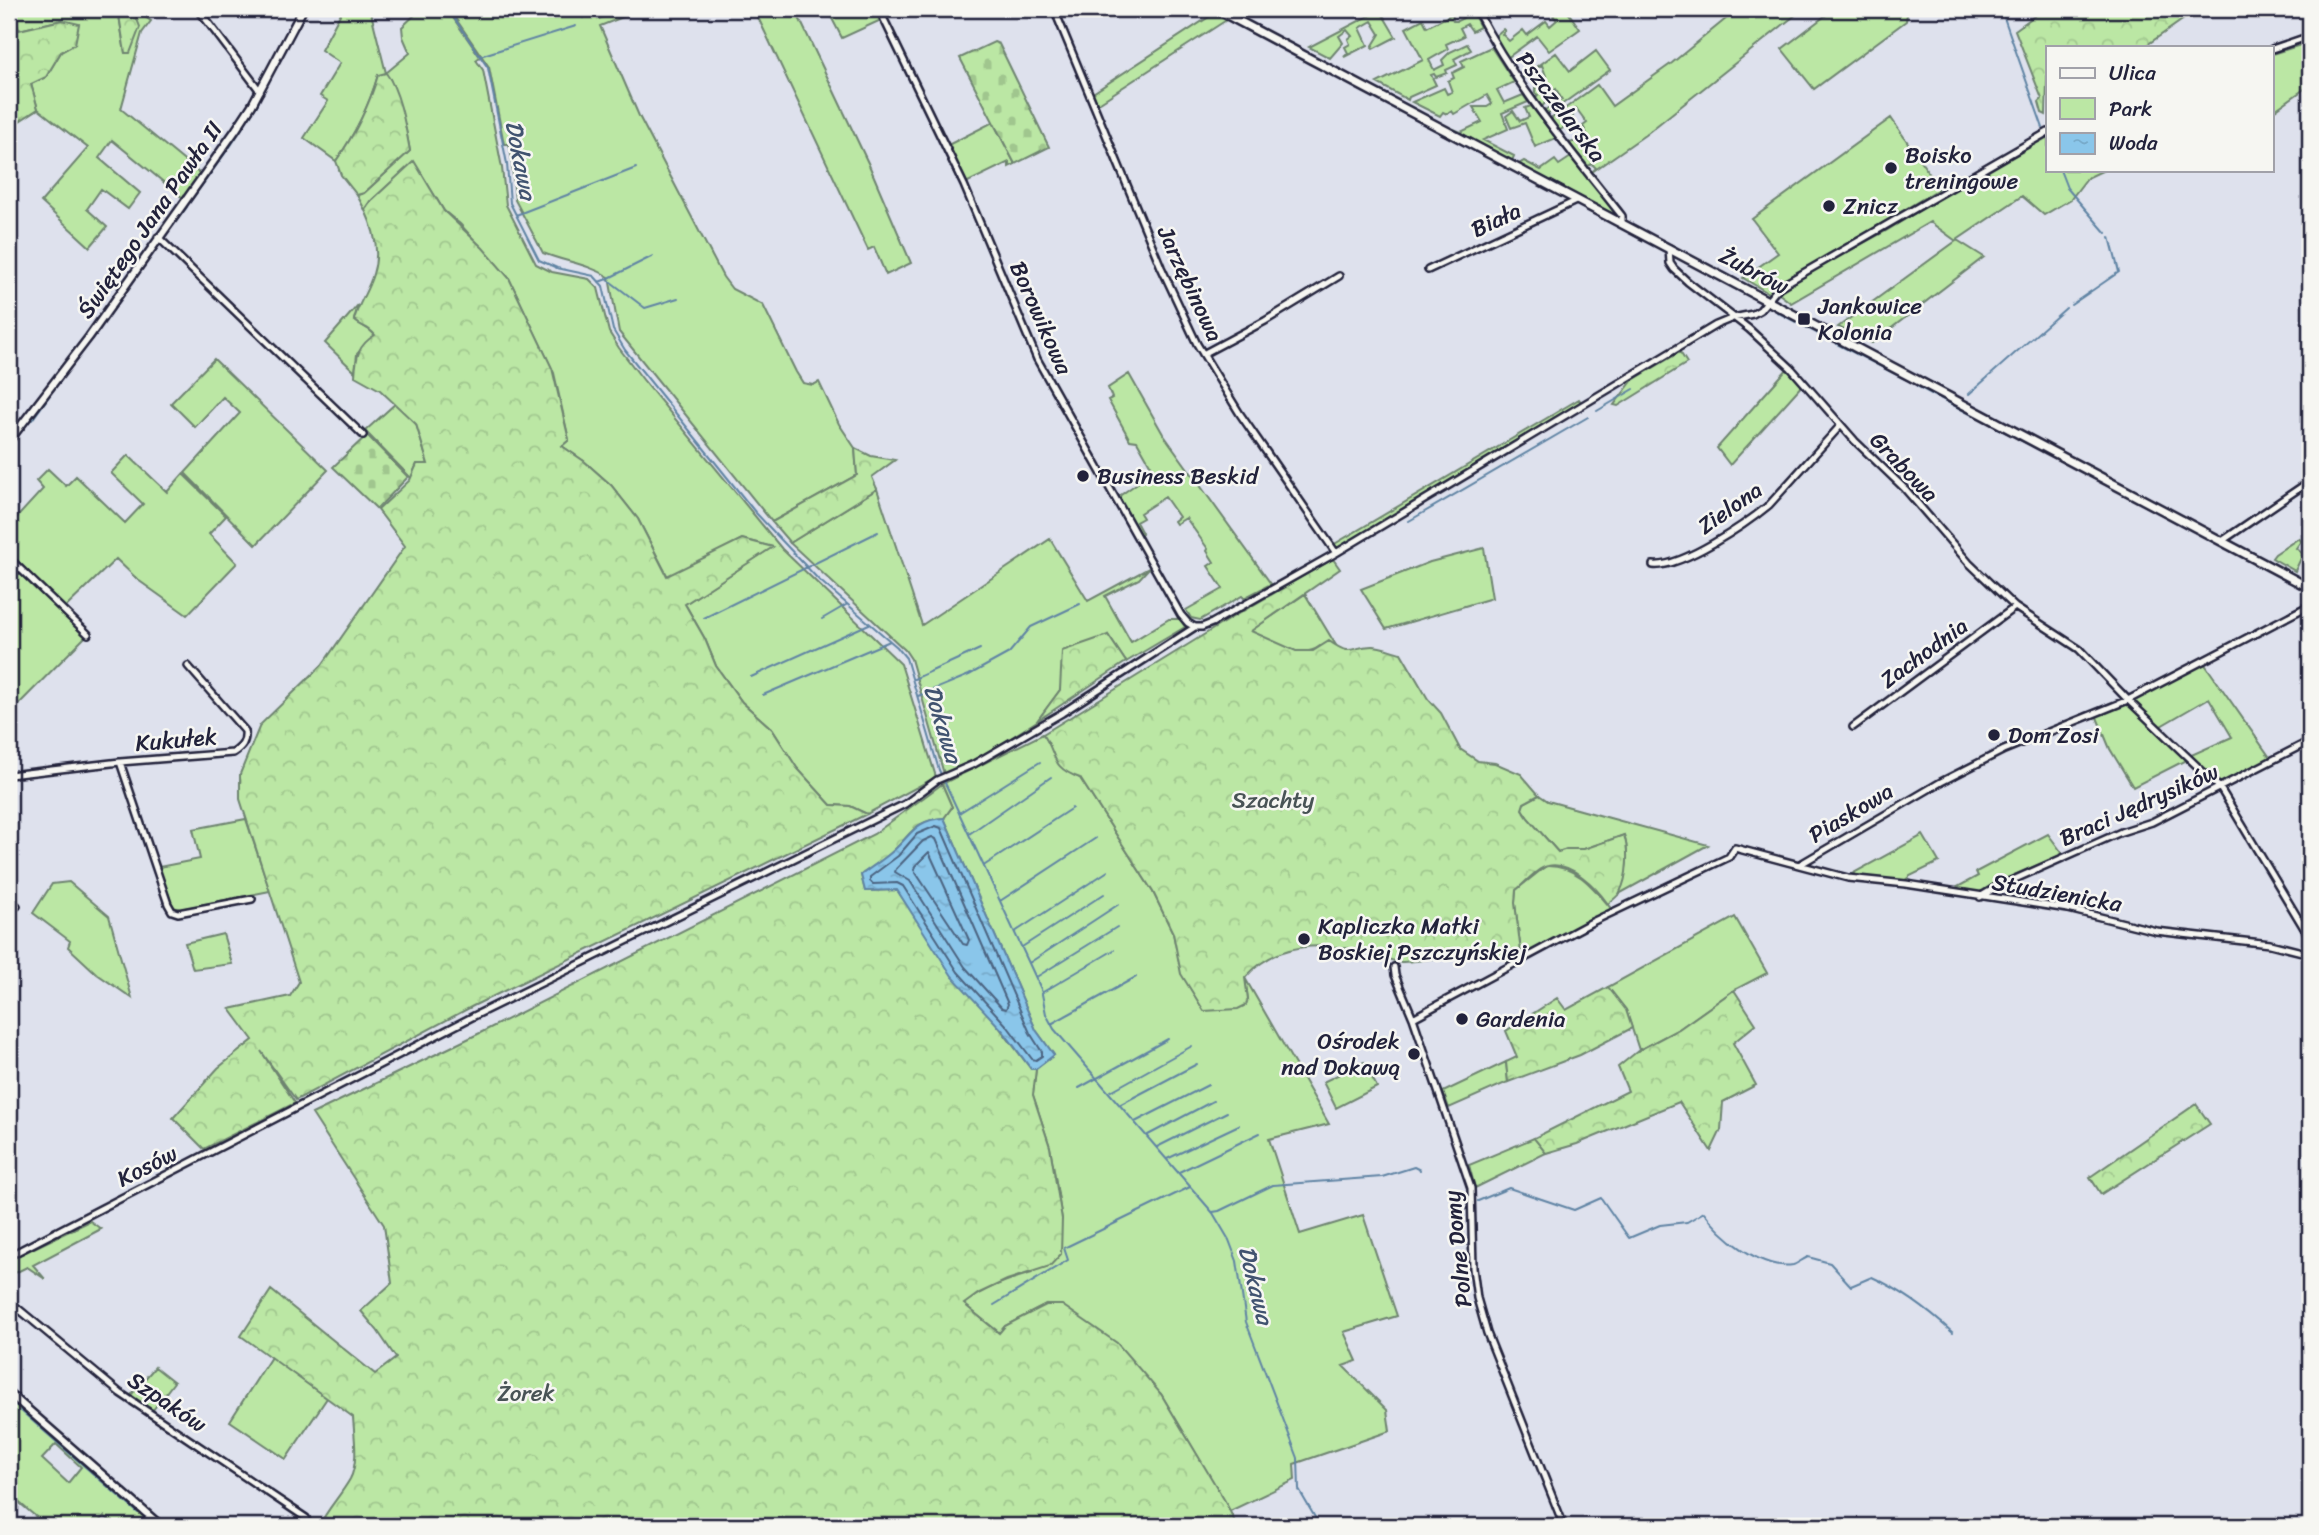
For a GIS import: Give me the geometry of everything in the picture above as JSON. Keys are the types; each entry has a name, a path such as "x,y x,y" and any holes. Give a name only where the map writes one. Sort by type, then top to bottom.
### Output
{"main road":[{"name":"Żubrów","path":"1216,9 2310,587"}],"street":[{"path":"198,9 260,91"},
{"name":"Świętego Jana Pawła II","path":"9,441 89,337 235,131 260,91 303,9"},
{"name":"Borowikowa","path":"879,9 964,185 1041,366 1181,615 1195,627"},
{"name":"Jarzębinowa","path":"1054,9 1165,277 1203,354 1240,414 1336,553"},
{"name":"Pszczelarska","path":"1476,9 1496,48 1533,104 1622,216 1622,223"},
{"path":"2274,48 2310,36"},
{"name":"Kosów","path":"9,1256 474,1016 905,804 937,780 974,764 1062,713 1195,627 1212,623 1336,553 1704,332 1733,318 1760,310 1779,287 2046,133"},
{"name":"Biała","path":"1429,270 1578,200"},
{"path":"158,237 363,435"},
{"name":"Grabowa","path":"1669,248 1670,263 1674,269 1749,329 1791,368 1855,442 1905,489 1969,563 2015,607 2079,649 2220,788 2310,938"},
{"path":"1203,354 1265,321 1339,276"},
{"name":"Zielona","path":"1653,565 1673,562 1708,546 1759,514 1841,425"},
{"path":"2222,541 2310,481"},
{"path":"9,558 88,634"},
{"name":"Piaskowa","path":"1413,1018 1592,922 1729,857 1735,848 1799,865 1909,799 2004,750 2128,700 2310,605"},
{"name":"Zachodnia","path":"1853,727 2015,607"},
{"name":"Kukułek","path":"9,775 233,753 241,748 246,737 245,731 188,666"},
{"name":"Braci Jędrysików","path":"1980,897 2090,846 2152,822 2310,741"},
{"path":"120,762 167,904 172,911 178,913 252,899"},
{"name":"Studzienicka","path":"1799,865 1848,878 1906,884 2068,909 2156,930 2270,944 2310,954"},
{"path":"9,900 17,906"},
{"name":"Polne Domy","path":"1394,967 1471,1188 1473,1268 1477,1298 1487,1333 1564,1526"},
{"name":"Szpaków","path":"9,1301 120,1393 306,1518 309,1526"},
{"path":"9,1393 161,1526"}],"green space":[{"path":"9,9 19,30 62,20 79,24 75,44 61,52 46,77 31,84 38,109 9,128"},
{"path":"11,9 118,9 125,53 135,19 133,9 151,21 142,33 121,109 200,174 183,198 112,140 99,158 140,193 128,209 101,189 87,209 107,227 90,247 41,202 88,148 38,109 31,84 46,77 61,52 75,44 62,20 19,30"},
{"path":"118,9 133,9 140,27 130,53 125,53"},
{"path":"343,9 370,9 386,73 410,53 402,27 421,9 447,9 480,57 476,60 483,70 502,168 506,205 536,264 552,272 589,279 598,288 609,332 644,381 782,549 901,664 936,777 867,814 850,806 831,805 797,768 772,729 742,702 716,666 705,639 685,604 772,547 742,539 668,577 638,519 611,485 562,446 569,440 554,373 509,278 460,224 444,211 414,162 372,200 365,210 357,195 364,193 410,151 390,79 378,75 361,120 336,161 304,138 328,101 320,96 340,63 321,50"},
{"path":"449,9 594,9 598,19 628,9 643,9 600,26 639,116 723,277 732,289 763,305 803,383 813,385 819,382 839,424 855,448 857,475 772,522 619,332 609,277 543,253 515,200 511,152 509,144 504,144 489,67"},
{"path":"754,9 795,9 869,165 911,263 886,275 874,247 868,250"},
{"path":"827,9 876,9 881,20 842,38"},
{"path":"1458,9 1471,9 1480,27 1472,31 1467,24 1460,28 1464,36 1446,44 1448,49 1429,60 1434,70 1444,65 1442,60 1450,52 1467,44 1471,50 1454,59 1457,65 1446,70 1447,73 1436,77 1431,75 1436,85 1409,97 1408,100 1377,83 1423,60 1406,28 1423,19 1427,27 1452,14 1453,21 1457,21 1463,18"},
{"path":"1559,9 1572,9 1568,12 1580,29 1549,51 1537,36 1507,58 1495,36 1503,29 1505,31 1502,34 1509,41 1523,30 1527,35 1546,21 1550,26 1557,20 1553,16"},
{"path":"1738,9 1803,9 1645,135 1592,172 1596,168 1592,164 1588,166 1569,143 1589,138 1583,126 1587,123 1576,108 1570,112 1573,116 1569,124 1559,131 1551,121 1552,118 1597,85 1612,106 1672,63"},
{"path":"1834,9 1915,9 1907,14 1906,21 1814,89 1782,49"},
{"path":"2044,9 2198,9 2145,46 2046,46 2046,115 2042,113 2039,102 2042,99 2015,30"},
{"path":"1380,10 1396,37 1373,49 1380,34 1372,21 1360,28 1368,45 1344,57 1348,53 1345,47 1350,44 1348,39 1352,36 1347,30 1339,36 1343,43 1330,58 1309,47"},
{"path":"1215,13 1228,19 1097,104 1093,93"},
{"path":"994,42 999,44 1049,147 1015,164 960,58"},
{"path":"2310,42 2310,85 2274,111 2274,53"},
{"path":"1491,47 1514,82 1497,90 1504,103 1523,95 1528,102 1502,113 1508,129 1483,140 1514,156 1512,161 1451,128 1461,132 1482,122 1473,107 1487,107 1492,104 1487,95 1454,114 1452,111 1447,114 1443,112 1440,116 1412,102 1444,88 1447,94 1452,92 1448,81 1454,78 1452,73 1464,67 1461,61"},
{"path":"1596,51 1610,70 1547,115 1545,110 1562,100 1556,89 1549,94 1550,97 1541,108 1534,99 1538,95 1535,88 1537,86 1539,89 1546,83 1542,65 1522,78 1556,53 1570,71"},
{"path":"386,73 399,100 410,151 364,193 357,195 341,175 336,161 361,120 378,75"},
{"path":"1531,106 1556,138 1535,147 1525,123 1511,128 1506,116 1513,111 1520,121 1529,117 1525,108"},
{"path":"1891,118 1937,185 1937,190 1778,286 1770,294 1743,278 1778,253 1752,219"},
{"path":"993,122 1015,164 1009,167 1009,162 966,183 948,145"},
{"path":"2046,138 2046,172 2100,172 2087,178 2071,199 2044,215 2022,196 1957,240 1984,257 1872,343 1838,327 1956,241 1930,222 1791,303 1778,293 1819,267 1886,231 1966,182"},
{"path":"1571,157 1615,210 1614,215 1519,164 1524,161 1541,170 1555,160 1559,165"},
{"path":"414,161 444,211 483,248 509,278 552,368 569,440 562,446 611,485 638,519 667,576 742,539 773,547 685,604 705,639 716,666 742,702 772,729 797,768 831,805 850,806 867,814 473,1006 296,1100 261,1051 295,1103 204,1149 173,1118 218,1068 253,1040 230,1009 290,996 299,982 240,799 240,774 260,725 322,665 405,546 378,510 410,480 417,464 428,464 416,424 380,390 355,376 359,352 375,335 354,320 371,280 376,258 373,233 365,210 372,200"},
{"path":"358,305 354,320 375,335 357,354 355,372 325,343"},
{"path":"1680,352 1687,363 1618,406 1614,405 1633,380"},
{"path":"214,359 328,470 256,545 185,473 240,413 223,397 195,427 171,403"},
{"path":"1789,367 1804,383 1730,465 1717,448"},
{"path":"1129,374 1163,434 1271,584 1244,598 1242,596 1200,620 1191,618 1186,610 1223,589 1208,566 1214,562 1208,549 1186,518 1176,524 1174,521 1179,517 1165,497 1140,513 1143,518 1136,522 1142,533 1140,535 1118,497 1154,471 1137,441 1130,440 1108,400 1112,398 1108,388"},
{"path":"1579,399 1581,402 1337,549 1333,545"},
{"path":"396,403 416,424 428,464 417,464 411,478 365,431"},
{"path":"367,435 408,477 377,509 333,467"},
{"path":"855,448 871,456 895,460 872,477 877,489 790,543 772,522 857,475"},
{"path":"128,455 167,492 183,474 226,516 209,534 237,563 187,615 138,580 116,559 64,609 9,552 9,526 43,489 36,481 48,469 66,486 76,476 125,523 143,504 111,473"},
{"path":"877,489 922,625 1050,539 1088,601 1149,568 1139,579 1105,596 1131,642 1169,619 1180,619 1185,627 1126,662 1108,635 1037,721 989,752 944,774 911,659 905,650 790,543"},
{"path":"2299,538 2301,541 2296,548 2303,554 2295,571 2272,558 2275,554"},
{"path":"1484,548 1492,598 1386,629 1361,589 1430,562"},
{"path":"9,559 88,634 9,714"},
{"name":"Szachty","path":"1333,559 1340,569 1251,631 1296,651 1313,651 1329,641 1347,650 1372,646 1401,653 1428,699 1441,713 1460,749 1478,761 1495,763 1521,774 1539,795 1524,803 1522,809 1558,852 1584,849 1624,835 1627,856 1625,879 1619,894 1608,904 1590,883 1565,867 1548,866 1535,873 1516,890 1522,961 1514,965 1489,954 1459,954 1400,962 1352,949 1302,947 1272,957 1245,978 1248,999 1246,1005 1238,1009 1204,1011 1181,974 1173,933 1153,892 1080,778 1059,765 1043,734 1231,618"},
{"path":"1305,594 1337,647 1320,646 1303,652 1294,651 1250,631"},
{"path":"1108,635 1126,662 1037,721 1060,690 1062,651"},
{"path":"2204,663 2271,759 2220,786 2189,756 2232,737 2209,698 2159,727 2131,700"},
{"path":"2128,702 2186,760 2133,787 2110,749 2096,715"},
{"path":"1043,734 1061,765 1080,778 1153,892 1173,933 1176,948 1248,999 1245,978 1329,1124 1269,1139 1300,1234 1363,1215 1397,1316 1344,1332 1357,1361 1343,1366 1387,1410 1390,1431 1294,1464 1295,1480 1230,1511 1161,1394 1046,1305 1005,1326 1000,1333 963,1304 996,1285 1032,1273 1062,1219 1050,1147 1033,1095 1036,1069 1054,1055 1036,1030 944,818 952,807 942,784"},
{"name":"Żorek","path":"942,784 952,807 944,818 926,821 915,828 889,854 861,875 865,891 897,890 1031,1069 1036,1069 1033,1095 1050,1147 1062,1219 1061,1254 1050,1266 1007,1280 979,1293 964,1304 999,1333 1005,1326 1046,1305 1062,1305 1117,1343 1161,1394 1237,1526 319,1526 353,1472 353,1417 241,1336 271,1290 375,1374 396,1358 361,1311 392,1283 384,1225 312,1114 480,1033 874,834"},
{"path":"1539,795 1548,801 1708,845 1619,894 1626,865 1624,835 1584,849 1558,852 1522,809 1524,803"},
{"path":"246,819 270,891 180,909 173,907 159,867 200,859 193,829"},
{"path":"2048,834 2063,854 1980,892 1952,890 1978,876 1976,872"},
{"path":"1923,835 1939,862 1903,882 1848,876"},
{"path":"1546,866 1577,874 1614,912 1522,961 1516,890"},
{"path":"69,882 109,916 132,998 97,974 68,947 70,941 33,913 52,884"},
{"path":"1735,917 1767,973 1734,990 1679,1029 1639,1050 1626,1010 1608,987"},
{"path":"223,934 232,964 193,969 185,943"},
{"path":"1608,987 1626,1010 1632,1028 1580,1055 1508,1082 1506,1062 1517,1057 1506,1031 1557,998 1566,1010"},
{"path":"1734,990 1756,1024 1733,1043 1756,1085 1723,1102 1721,1130 1711,1151 1679,1102 1577,1144 1546,1153 1534,1138 1628,1091 1618,1067 1639,1050 1679,1029"},
{"path":"1364,1062 1377,1087 1336,1108 1323,1082"},
{"path":"1506,1062 1508,1082 1449,1108 1443,1092"},
{"path":"2196,1104 2210,1124 2101,1194 2090,1177"},
{"path":"1534,1138 1546,1153 1475,1188 1469,1165"},
{"path":"90,1221 101,1229 33,1265 45,1279 27,1267 9,1276 9,1260"},
{"path":"271,1357 327,1398 286,1459 230,1421"},
{"path":"155,1367 174,1382 153,1410 131,1395"},
{"path":"9,1397 157,1526 117,1526 104,1516 95,1526 47,1526 9,1494","holes":["56,1444 81,1467 68,1483 42,1459"]}],"water":[{"path":"944,818 1036,1030 1054,1055 1036,1069 1031,1069 1003,1031 952,976 897,890 865,891 861,875 920,825"}],"waterway":[{"name":"Dokawa","path":"448,9 488,68 507,164 510,203 539,260 557,268 594,276 603,286 613,330 625,350 755,512 818,579 897,647 906,658 939,770 1041,989 1046,1014 1054,1029 1213,1213 1229,1240 1237,1261 1246,1322 1298,1458 1299,1490 1320,1526"},
{"path":"580,9 583,18"},
{"path":"2001,9 2043,128"},
{"path":"480,56 576,26"},
{"path":"230,147 259,102"},
{"path":"190,202 226,152"},
{"path":"516,215 636,168"},
{"path":"2061,172 2067,188 2106,233"},
{"path":"171,228 187,207"},
{"path":"164,237 167,233"},
{"path":"2071,305 2119,272 2110,237"},
{"path":"134,279 160,243"},
{"path":"607,279 653,256"},
{"path":"599,282 607,279 645,308 678,298"},
{"path":"113,309 127,290"},
{"path":"1969,394 2066,308"},
{"path":"1777,312 1832,341"},
{"path":"73,363 89,342"},
{"path":"1837,344 1905,379"},
{"path":"59,382 69,369"},
{"path":"1917,386 1937,397"},
{"path":"1597,411 1634,389"},
{"path":"32,420 50,395"},
{"path":"1940,398 1974,416"},
{"path":"1409,521 1588,417"},
{"path":"1985,421 1995,427"},
{"path":"1997,428 2007,433"},
{"path":"2018,439 2044,452"},
{"path":"704,618 878,532"},
{"path":"918,696 969,675 1009,653 1031,627 1080,604"},
{"path":"822,619 846,605"},
{"path":"751,677 869,624"},
{"path":"763,695 890,641"},
{"path":"914,679 980,649"},
{"path":"959,813 1040,762"},
{"path":"969,834 1051,777"},
{"path":"985,865 1072,808"},
{"path":"1000,901 1096,838"},
{"path":"1015,932 1108,871"},
{"path":"1022,947 1104,894"},
{"path":"1029,963 1119,904"},
{"path":"1038,976 1117,927"},
{"path":"1043,992 1114,950"},
{"path":"1051,1024 1136,977"},
{"path":"1079,1088 1168,1039"},
{"path":"1111,1091 1192,1046"},
{"path":"1121,1104 1197,1064"},
{"path":"1135,1122 1208,1085"},
{"path":"1148,1135 1213,1101"},
{"path":"1157,1147 1227,1112"},
{"path":"1167,1159 1239,1125"},
{"path":"1179,1172 1260,1133"},
{"path":"1213,1212 1273,1185 1382,1177 1414,1167 1420,1170"},
{"path":"994,1305 1068,1260 1064,1248 1190,1187"},
{"path":"1478,1201 1509,1188 1574,1210 1601,1198 1629,1238 1660,1225 1687,1222 1704,1212 1731,1241 1755,1257 1781,1265 1793,1265 1808,1257 1830,1263 1851,1286 1872,1277 1915,1302 1953,1333"},
{"path":"9,1400 15,1406"},
{"path":"20,1410 138,1513"}],"place":[{"name":"Boisko treningowe","path":"1891,168"},
{"name":"Znicz","path":"1829,206"},
{"name":"Jankowice Kolonia","path":"1804,319"},
{"name":"Business Beskid","path":"1083,476"},
{"name":"Dom Zosi","path":"1994,735"},
{"name":"Kapliczka Matki Boskiej Pszczyńskiej","path":"1304,939"},
{"name":"Gardenia","path":"1462,1019"},
{"name":"Ośrodek nad Dokawą","path":"1414,1054"}]}
